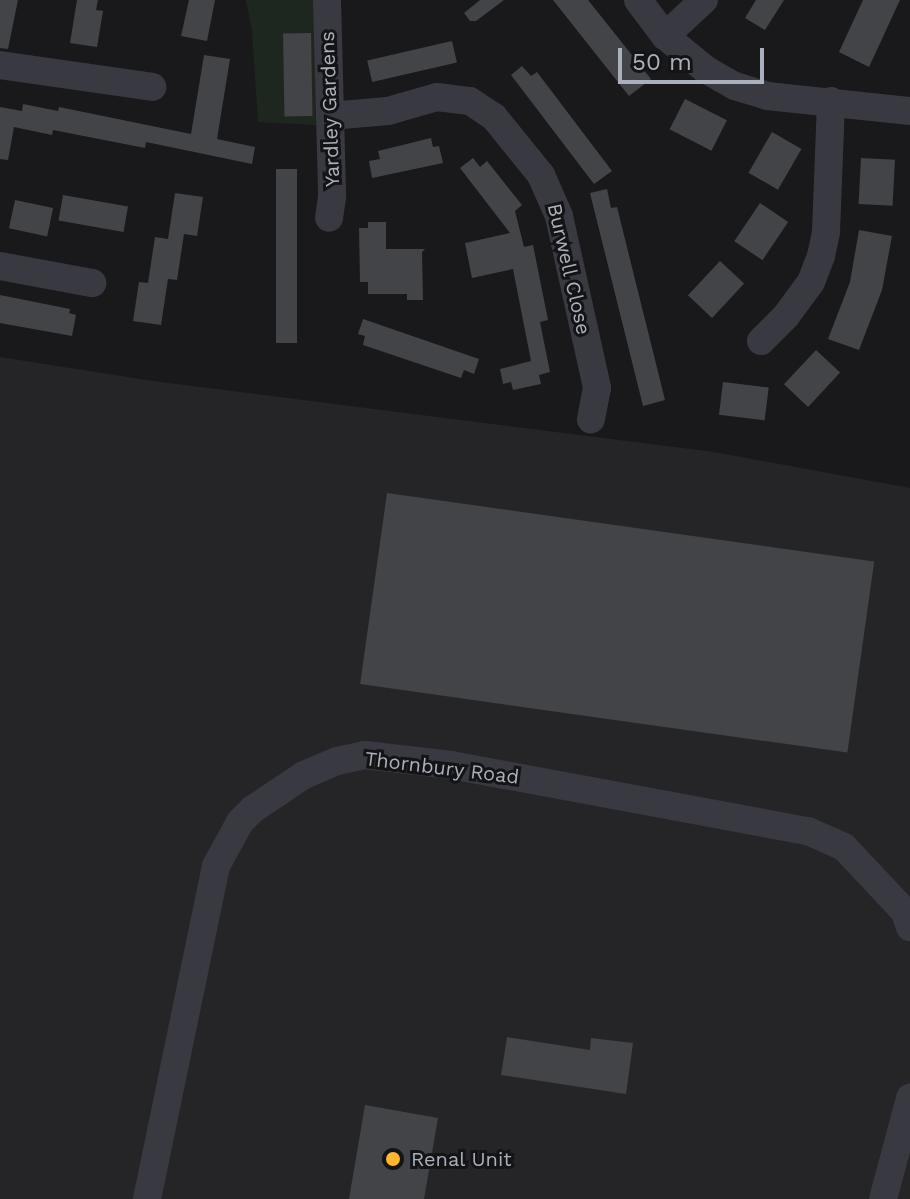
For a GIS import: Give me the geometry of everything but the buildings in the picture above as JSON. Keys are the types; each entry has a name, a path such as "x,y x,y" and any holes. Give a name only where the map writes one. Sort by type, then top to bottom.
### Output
{"street":[{"name":"Yardley Gardens","path":"327,0 329,218"},
{"path":"638,0 665,36 705,69 735,86 767,96 831,101 907,101"},
{"path":"665,36 704,0"},
{"path":"0,65 152,87"},
{"name":"Burwell Close","path":"330,116 388,111 437,97 470,101 494,117 541,175 559,216 597,388 591,419"},
{"path":"761,341 786,316 811,282 821,256 826,232 831,101"},
{"path":"0,266 92,283"},
{"name":"Thornbury Road","path":"147,1199 216,866 240,822 253,809 304,775 337,761 365,755 451,765 808,831 844,847 905,912 910,927"},
{"path":"883,1199 910,1098"}],"shaded area":[{"path":"246,0 314,0 316,125 258,122 252,31"},
{"path":"0,357 153,381 714,452 910,488 910,1199 0,1199"}],"place":[{"name":"Renal Unit","path":"393,1159"}]}
